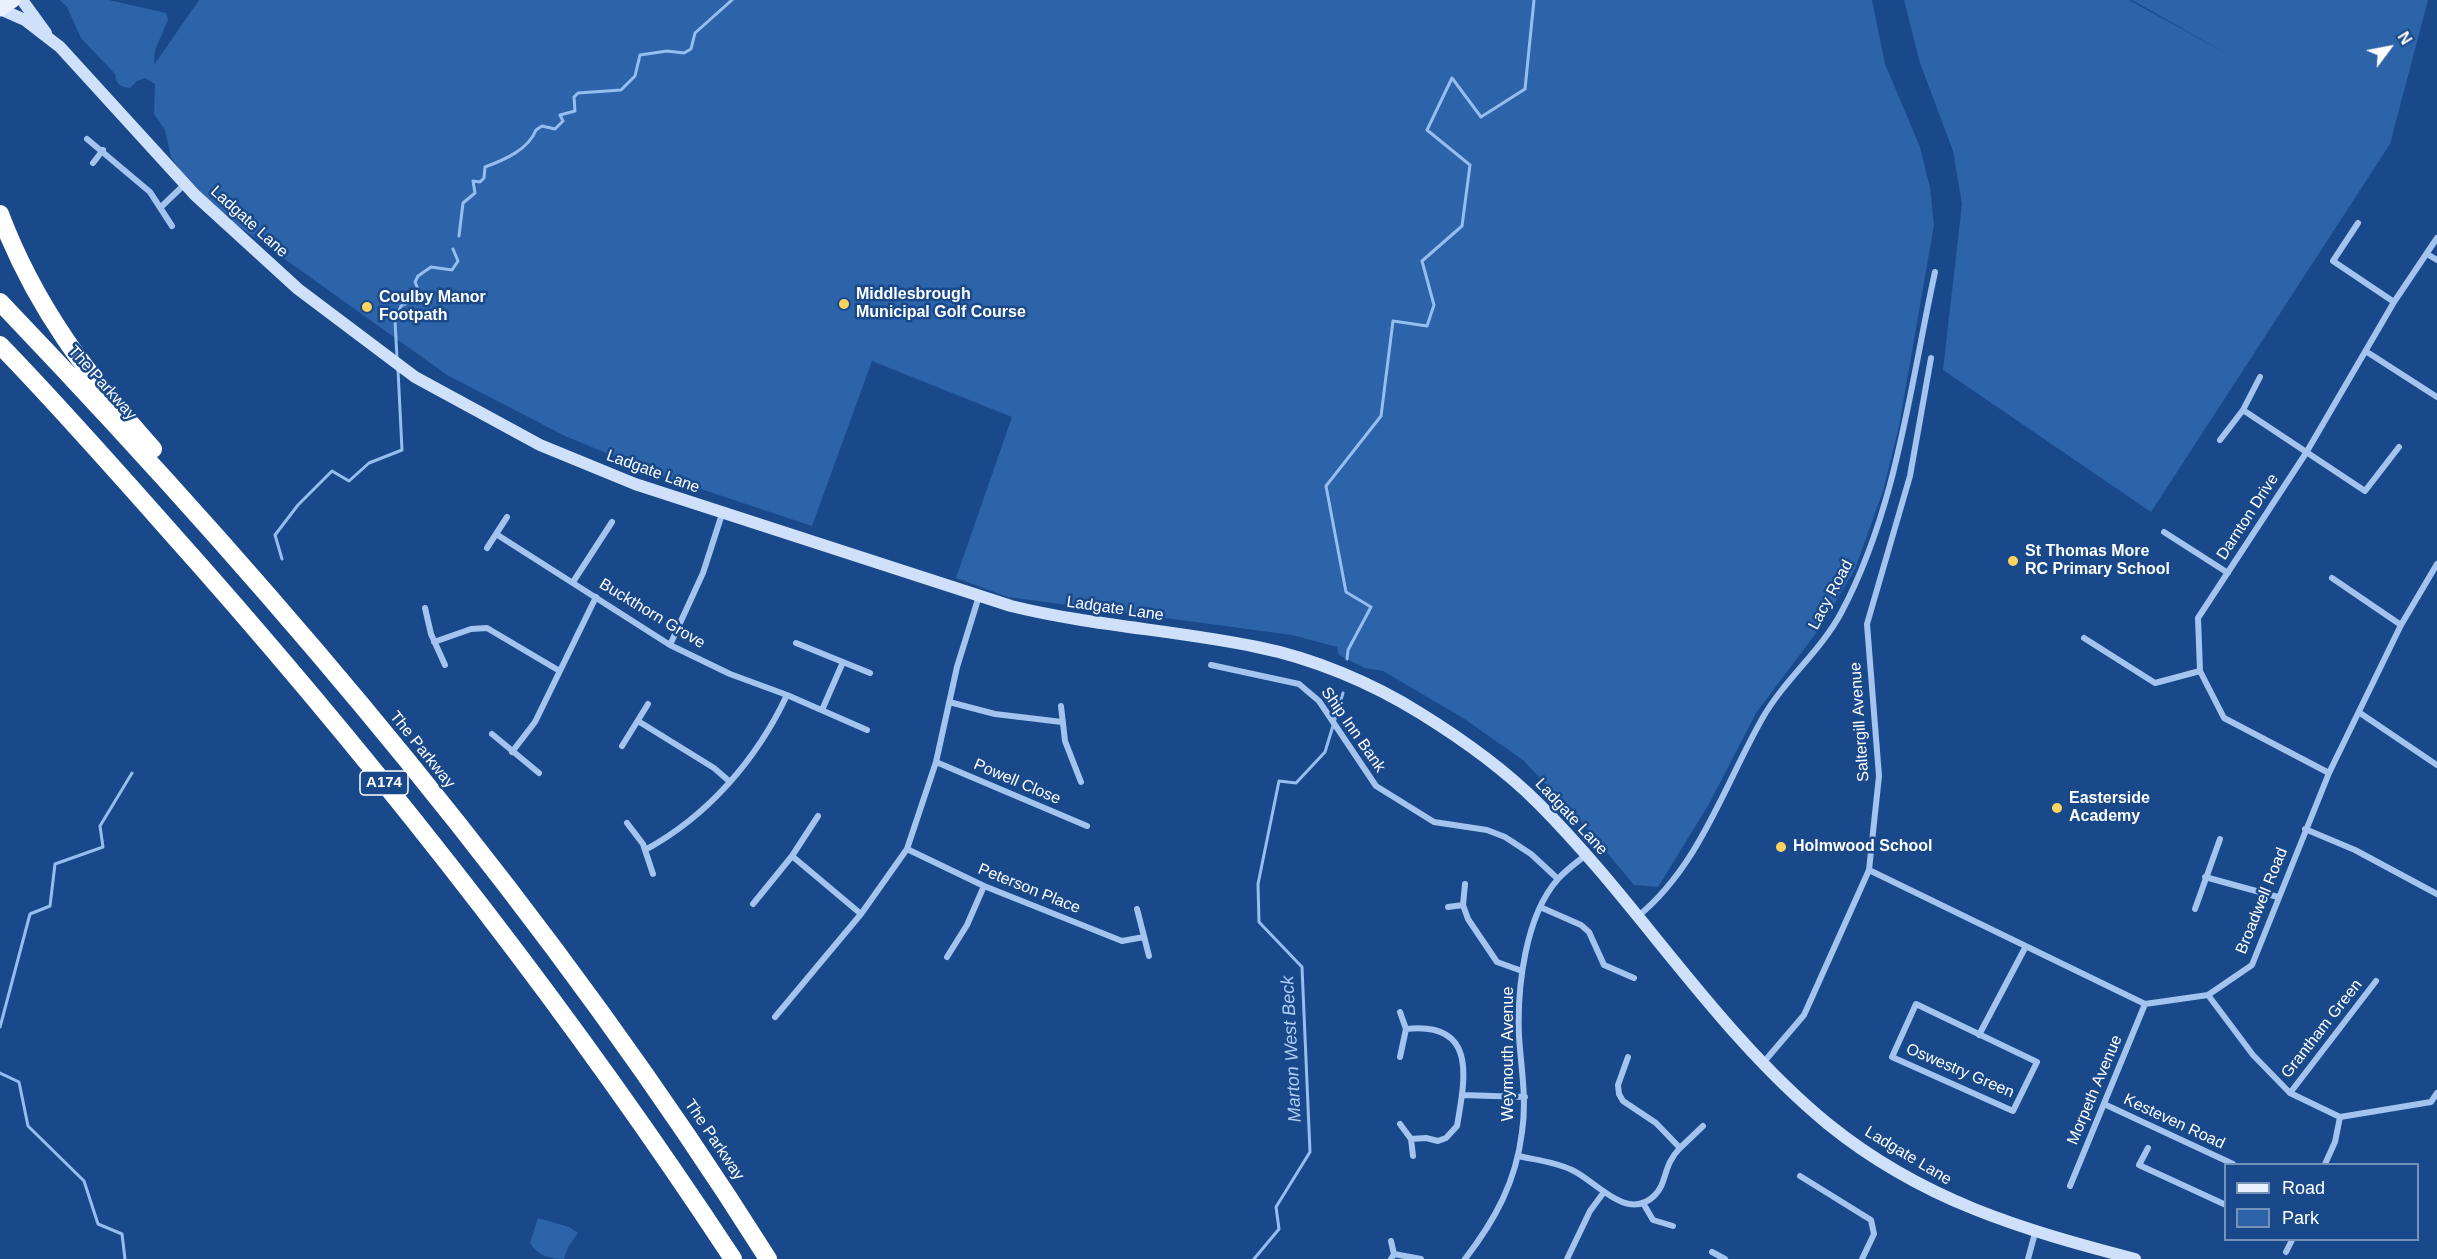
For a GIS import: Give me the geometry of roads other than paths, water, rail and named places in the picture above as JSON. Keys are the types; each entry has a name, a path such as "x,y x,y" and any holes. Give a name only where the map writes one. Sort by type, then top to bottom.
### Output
{"highway":[{"name":"A174","path":"0,214 27,280 58,330 141,436 202,504 238,562"},
{"name":"The Parkway","path":"0,302 238,562 386,736 547,940 704,1160 768,1259"},
{"name":"A174","path":"0,345 257,630 458,872 609,1078 734,1259"},
{"path":"0,359 67,418"}],"main road":[{"path":"0,9 13,0"},
{"name":"Ladgate Lane","path":"22,0 50,39 226,224 298,289 416,377 540,445 634,484 722,514 979,596 1063,619 1262,648 1312,663 1371,686 1417,710 1461,738 1535,800 1586,855 1763,1062 1827,1123 1889,1167 1946,1198 2035,1233 2135,1259"},
{"name":"Ladgate Lane","path":"0,9 16,15 50,39"}],"street":[{"path":"87,139 103,150 150,192 172,226"},
{"path":"93,163 103,150"},
{"path":"161,207 186,183"},
{"path":"2358,223 2333,261 2394,302"},
{"name":"Darnton Drive","path":"2329,773 2224,718 2200,671 2198,618 2306,453 2367,352 2394,302 2437,238"},
{"path":"2427,254 2437,260"},
{"name":"Lacy Road","path":"1638,917 1670,888 1696,846 1763,717 1784,686 1816,651 1845,605 1866,559 1889,488 1935,272"},
{"path":"2367,352 2437,397"},
{"name":"Saltergill Avenue","path":"1763,1062 1804,1015 1869,870 1879,776 1867,624 1910,476 1931,358"},
{"path":"2220,440 2242,411 2260,376"},
{"path":"2242,411 2365,491 2399,447"},
{"path":"670,645 703,573 722,514"},
{"path":"487,548 507,517"},
{"path":"573,582 612,522"},
{"path":"2164,532 2228,573"},
{"name":"Buckthorn Grove","path":"496,534 670,645 730,674 787,695 867,730"},
{"name":"Broadwell Road","path":"2145,1004 2208,995 2252,965 2329,773 2401,625 2437,564"},
{"path":"2332,579 2401,625"},
{"path":"775,1017 861,914 907,849 936,762 949,702 979,596"},
{"path":"512,752 535,722 558,670 596,597"},
{"path":"424,608 434,642 445,665"},
{"path":"434,642 471,628 487,628 558,670"},
{"path":"2084,638 2155,682 2200,671"},
{"path":"796,643 870,673"},
{"path":"822,710 843,662"},
{"name":"Ship Inn Bank","path":"1211,665 1299,684 1319,700 1376,786 1434,822 1487,830 1505,837 1531,854 1558,879"},
{"path":"645,850 702,814 762,740 787,695"},
{"path":"949,702 995,714 1062,722"},
{"path":"622,746 648,704"},
{"path":"1061,706 1065,741 1082,782"},
{"path":"2360,713 2437,765"},
{"path":"638,721 729,781"},
{"path":"492,734 539,773"},
{"name":"Powell Close","path":"936,762 1087,826"},
{"path":"753,904 792,856 818,816"},
{"path":"627,823 645,850 653,874"},
{"path":"2305,829 2355,850 2437,894"},
{"path":"2194,909 2220,839"},
{"name":"Peterson Place","path":"907,849 984,886 1122,941 1144,936"},
{"name":"Weymouth Avenue","path":"1465,1259 1486,1232 1504,1200 1518,1156 1525,1096 1519,1011 1522,971 1540,907 1558,879 1586,855"},
{"path":"792,856 861,914"},
{"path":"1869,870 2025,948 2145,1004"},
{"path":"2205,877 2278,897"},
{"path":"1465,884 1463,905 1468,919 1497,962 1522,971"},
{"path":"947,957 967,925 984,886"},
{"path":"1448,907 1463,905"},
{"path":"1540,907 1581,925 1589,932 1604,964 1634,978"},
{"path":"1137,909 1149,956"},
{"path":"1979,1035 2025,948"},
{"name":"Grantham Green","path":"2290,1093 2376,981"},
{"path":"2208,995 2253,1055 2290,1093 2340,1117 2431,1102 2437,1093"},
{"name":"Oswestry Green","path":"1916,1004 1979,1035 2037,1062 2013,1111 1892,1057 1916,1004"},
{"name":"Morpeth Avenue","path":"2070,1186 2145,1004"},
{"path":"1400,1012 1406,1029 1400,1057"},
{"path":"1406,1029 1433,1029 1454,1041 1462,1054 1465,1068 1457,1126 1446,1138 1438,1141 1426,1138 1411,1139"},
{"path":"1628,1057 1618,1085 1623,1101 1656,1123 1680,1148"},
{"path":"1462,1095 1525,1096"},
{"name":"Kesteven Road","path":"2104,1104 2231,1163"},
{"path":"2325,1163 2335,1142 2340,1117"},
{"path":"1400,1124 1411,1139 1413,1156"},
{"path":"1518,1156 1570,1169 1604,1192 1627,1204 1643,1203 1654,1196 1660,1187 1665,1167 1680,1148 1703,1126"},
{"path":"2148,1148 2139,1165 2224,1204"},
{"path":"1800,1176 1871,1220 1874,1234 1862,1259"},
{"path":"1570,1258 1590,1211 1604,1192"},
{"path":"1643,1203 1653,1220 1673,1226"},
{"path":"2028,1259 2035,1233"},
{"path":"1391,1241 1393,1257 1421,1259"},
{"path":"2286,1252 2291,1241"},
{"path":"1712,1252 1725,1259"}],"waterway":[{"path":"459,236 463,203 475,193 473,181 480,182 484,178 485,167 521,149 542,126 555,129 563,121 560,115 575,111 574,97 578,93 621,90 635,76 640,55 667,51 684,53 691,49 695,33 732,0"},
{"name":"Marton West Beck","path":"1347,659 1348,650 1371,607 1346,592 1326,486 1381,416 1393,321 1427,326 1434,305 1422,261 1462,226 1470,165 1427,130 1452,78 1481,117 1525,89 1534,0"},
{"path":"397,358 395,321 401,306 418,298 420,294 415,282 418,276 431,267 452,270 458,261 453,249"},
{"path":"282,559 275,535 298,505 332,471 349,481 369,463 402,450 398,370"},
{"name":"Marton West Beck","path":"1254,1259 1279,1229 1276,1207 1310,1152 1302,967 1259,922 1258,884 1279,781 1296,783 1325,752 1343,693"},
{"path":"0,1027 30,914 50,906 55,864 103,847 100,826 132,773"},
{"path":"0,1073 19,1082 28,1126 84,1181 98,1224 122,1234 125,1259"}],"place":[{"name":"Middlesbrough Municipal Golf Course","path":"844,304"},
{"name":"Coulby Manor Footpath","path":"367,307"},
{"name":"St Thomas More RC Primary School","path":"2013,561"},
{"name":"Easterside Academy","path":"2057,808"},
{"name":"Holmwood School","path":"1781,847"}]}
